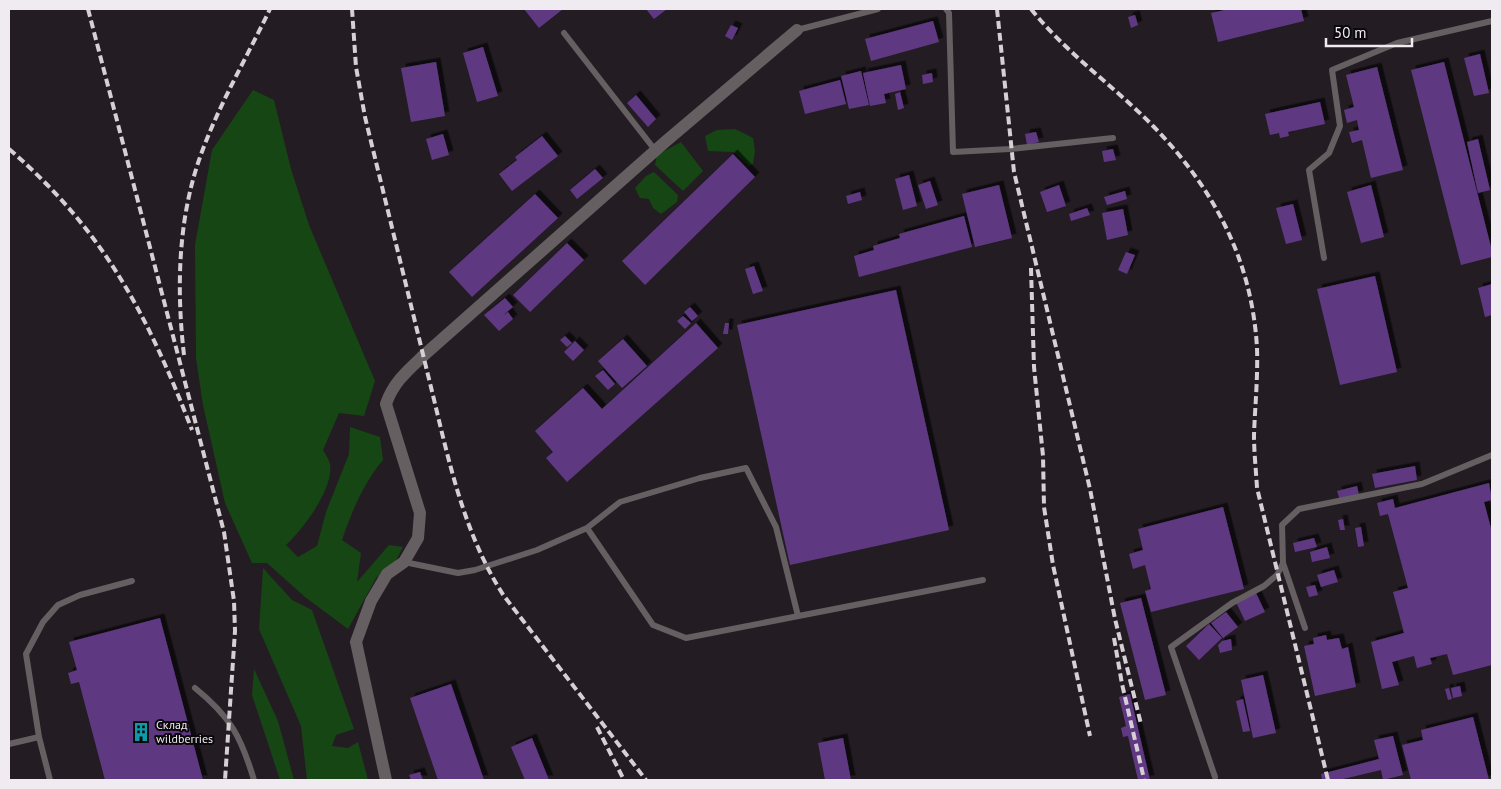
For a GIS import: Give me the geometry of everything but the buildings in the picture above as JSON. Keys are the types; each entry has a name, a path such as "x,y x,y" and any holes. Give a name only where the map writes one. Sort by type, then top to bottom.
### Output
{"street":[{"path":"386,780 356,642 371,601 387,574 404,562 418,538 420,513 386,404 390,390 423,356 655,150 797,30"}],"lane":[{"path":"797,30 878,9"},
{"path":"946,9 949,14 953,152 1010,149 1113,138"},
{"path":"1324,258 1309,170 1329,153 1340,126 1332,70 1397,43 1492,21"},
{"path":"564,33 655,150"},
{"path":"1305,628 1283,563 1282,525 1299,509 1422,484 1492,455"},
{"path":"404,562 449,572 465,573 537,550 587,528 620,502 700,478 746,468 776,527 798,616"},
{"path":"587,528 653,625 686,638 983,580"},
{"path":"1215,777 1171,647 1232,603 1264,586 1277,574 1283,563"},
{"path":"50,780 39,737 26,654 43,622 58,605 80,595 132,581"},
{"path":"195,688 207,698 238,732 254,780"},
{"path":"9,744 39,737"}],"green space":[{"path":"253,90 274,100 291,169 309,225 375,381 364,416 339,413 323,450 330,464 327,485 316,508 301,529 286,545 298,557 317,546 326,512 349,454 350,427 380,437 383,460 359,498 342,540 361,553 357,582 389,545 403,547 394,564 376,578 348,629 305,597 267,563 252,563 225,503 203,405 196,358 195,245 212,150"},
{"path":"735,129 753,138 755,151 753,164 749,166 733,152 708,151 705,136 717,130"},
{"path":"681,142 703,171 683,191 655,165 657,155"},
{"path":"654,172 678,195 677,202 661,214 653,208 649,199 640,198 635,188 646,176"},
{"path":"263,568 292,600 312,610 354,729 336,735 332,746 348,748 358,742 368,780 307,780 301,726 259,629"},
{"path":"254,669 278,721 294,780 280,780 252,695"}],"railway":[{"path":"88,9 224,532 234,601 235,631 225,780"},
{"path":"184,355 181,329 180,277 181,251 188,199 210,131 270,9"},
{"path":"352,9 356,67 365,117 449,461 466,517 489,571 504,596 646,780"},
{"path":"997,9 1014,172 1090,489 1115,619 1141,724"},
{"path":"1031,9 1060,41 1139,112 1175,151 1195,175 1212,201 1238,256 1254,316 1257,348 1254,435 1257,488 1328,780"},
{"path":"9,149 43,180 72,212 120,277 158,349 192,430"},
{"path":"1031,268 1034,367 1043,456 1044,507 1053,565 1090,736"},
{"path":"1114,638 1122,684 1144,779"},
{"path":"597,727 624,780"}],"place":[{"name":"Склад wildberries","path":"141,732"}]}
